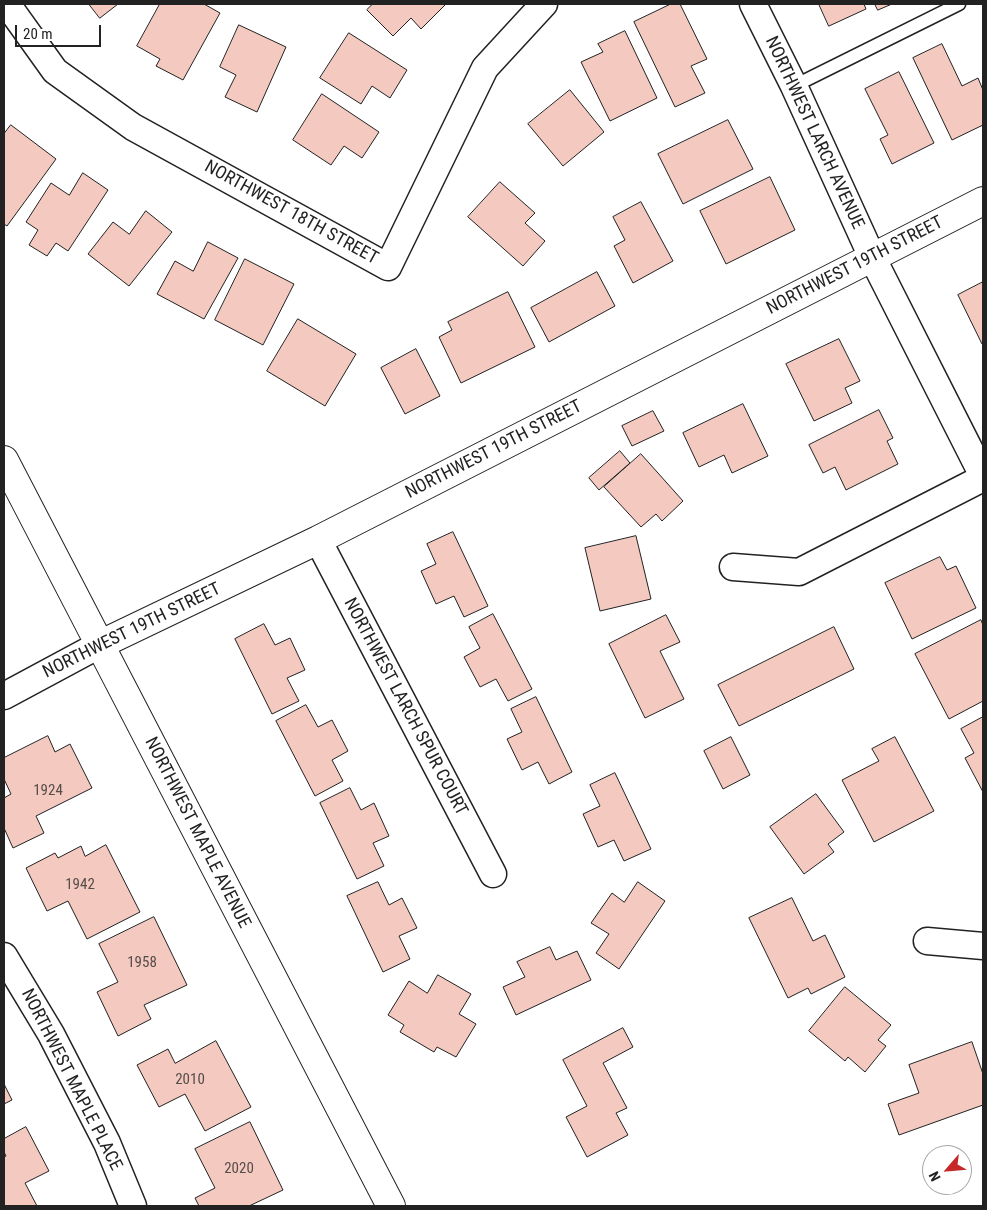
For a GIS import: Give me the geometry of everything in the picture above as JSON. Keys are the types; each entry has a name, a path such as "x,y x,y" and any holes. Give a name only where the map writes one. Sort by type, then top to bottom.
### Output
{"main road":[{"name":"NORTHWEST 19TH STREET","path":"99,646 318,540 983,201"},
{"name":"NORTHWEST MAPLE AVENUE","path":"4,460 391,1206"}],"street":[{"name":"NORTHWEST 18TH STREET","path":"7,4 55,71 133,127 388,267 485,68 544,4"},
{"name":"NORTHWEST LARCH AVENUE","path":"753,4 794,86 872,257 983,477"},
{"path":"733,567 799,572 983,477"},
{"name":"NORTHWEST LARCH SPUR COURT","path":"318,540 493,874"},
{"name":"NORTHWEST 19TH STREET","path":"4,696 99,646"},
{"path":"927,941 983,946"},
{"name":"NORTHWEST MAPLE PLACE","path":"4,956 51,1034 107,1143 134,1206"}],"lane":[{"path":"794,86 959,4"}],"building":[{"path":"89,4 118,4 100,18"},
{"path":"160,4 204,4 220,13 183,80 156,66 160,59 137,46"},
{"path":"373,4 446,4 421,29 411,18 393,36 367,10"},
{"path":"671,4 680,4 707,59 691,66 705,93 675,107 634,22"},
{"path":"819,4 864,4 866,9 829,26"},
{"path":"875,4 892,4 878,10"},
{"path":"239,25 286,47 257,112 225,97 236,75 220,67"},
{"path":"625,31 657,98 610,121 581,62 603,52 598,44"},
{"path":"349,33 407,70 390,98 372,86 361,104 320,78"},
{"path":"942,44 962,86 978,78 983,90 983,125 952,140 913,58"},
{"path":"899,72 934,143 892,164 880,139 888,135 865,89"},
{"path":"570,90 604,132 563,166 528,124"},
{"path":"322,94 379,132 362,158 344,146 331,165 293,140"},
{"path":"728,120 753,169 683,204 658,154"},
{"path":"11,125 56,159 7,226 4,224 4,134"},
{"path":"83,173 108,190 68,251 56,243 47,256 29,245 38,230 26,222 51,183 69,195"},
{"path":"770,177 795,230 726,264 700,211"},
{"path":"500,182 535,213 525,223 545,241 523,266 468,217"},
{"path":"641,202 673,261 633,283 614,246 625,240 613,217"},
{"path":"146,211 172,232 129,286 88,254 113,222 129,234"},
{"path":"208,242 238,258 204,319 157,294 175,261 193,271"},
{"path":"245,259 294,284 263,345 215,320"},
{"path":"597,272 615,306 549,342 531,308"},
{"path":"983,282 983,344 982,344 958,295"},
{"path":"508,292 535,347 461,383 439,337 452,330 448,322"},
{"path":"298,319 356,354 325,406 267,371"},
{"path":"839,339 860,381 845,388 852,403 814,421 786,364"},
{"path":"416,349 440,396 405,414 381,368"},
{"path":"743,404 768,456 732,473 724,455 699,467 683,433"},
{"path":"879,410 893,438 887,441 898,464 846,490 835,467 823,473 809,445"},
{"path":"653,411 664,431 632,446 622,426"},
{"path":"620,451 630,463 599,490 589,478"},
{"path":"641,454 683,501 662,521 656,514 641,527 604,487"},
{"path":"453,532 488,606 464,617 454,596 436,604 421,571 436,564 427,544"},
{"path":"636,536 651,599 600,611 585,548"},
{"path":"940,557 947,570 956,566 976,608 912,639 885,583"},
{"path":"493,614 532,689 508,701 496,679 480,687 464,657 480,648 469,627"},
{"path":"666,615 680,642 660,651 684,699 645,718 609,644"},
{"path":"981,620 983,625 983,701 949,719 915,654"},
{"path":"264,624 275,645 290,638 305,670 287,678 299,701 272,714 235,639"},
{"path":"834,627 854,669 739,726 718,685"},
{"path":"536,697 572,772 549,784 538,762 522,770 507,739 522,732 511,709"},
{"path":"306,705 318,727 332,720 348,751 332,760 343,781 315,796 276,721"},
{"path":"983,717 983,792 965,758 974,753 961,729"},
{"path":"48,736 55,752 70,744 92,788 36,816 44,833 13,848 4,828 4,798 11,794 4,779 4,758"},
{"path":"731,737 750,775 723,789 704,751"},
{"path":"895,737 934,811 874,842 842,780 879,761 872,749"},
{"path":"615,773 651,849 624,861 614,840 598,847 583,814 600,806 590,785"},
{"path":"350,788 361,810 374,803 389,836 373,843 384,866 357,879 320,803"},
{"path":"816,794 844,832 828,844 834,852 804,874 770,827"},
{"path":"106,845 140,912 87,939 68,901 47,911 26,868 55,853 58,858 81,846 85,856"},
{"path":"378,882 389,905 402,898 417,928 399,936 410,959 383,972 347,896"},
{"path":"638,882 665,901 619,969 596,953 609,934 591,923 612,893 624,902"},
{"path":"792,898 813,941 825,935 845,977 811,994 808,988 788,998 749,918"},
{"path":"154,917 187,985 144,1005 151,1019 118,1036 97,992 118,982 99,944"},
{"path":"550,947 556,960 577,951 591,980 516,1015 503,987 525,977 517,962"},
{"path":"438,975 471,994 459,1014 476,1024 456,1057 437,1047 434,1052 400,1032 404,1025 388,1015 409,981 427,993"},
{"path":"845,987 891,1025 878,1040 886,1046 865,1072 848,1057 845,1061 809,1031"},
{"path":"623,1028 633,1047 603,1063 627,1108 616,1113 628,1135 587,1157 566,1117 587,1106 563,1060"},
{"path":"216,1041 251,1107 205,1131 185,1094 159,1107 137,1065 168,1049 175,1063"},
{"path":"972,1042 983,1074 983,1105 899,1135 888,1104 919,1093 909,1065"},
{"path":"4,1084 12,1100 4,1104"},
{"path":"250,1122 283,1190 249,1206 199,1206 195,1198 215,1188 195,1149"},
{"path":"26,1127 49,1171 25,1183 37,1206 4,1206 4,1157 6,1156 4,1152 4,1139"}]}
